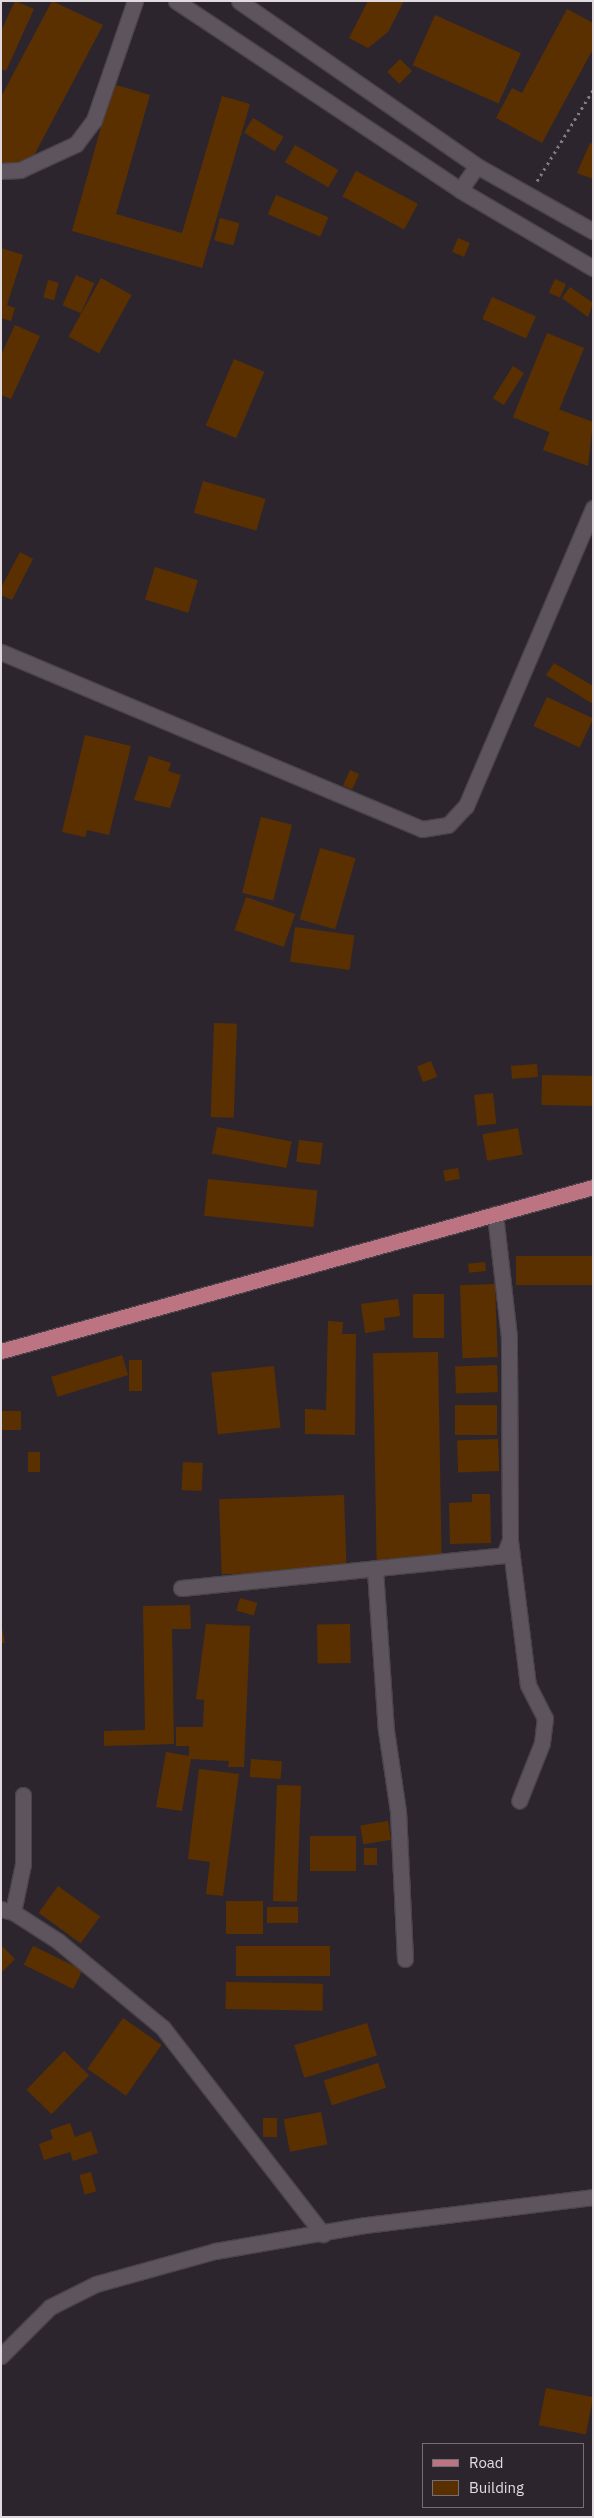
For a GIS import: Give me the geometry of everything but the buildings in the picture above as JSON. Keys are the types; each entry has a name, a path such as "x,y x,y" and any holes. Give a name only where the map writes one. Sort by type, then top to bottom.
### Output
{"main road":[{"path":"1,1351 593,1186"}],"street":[{"path":"1,171 20,170 76,144 94,120 135,1"},
{"path":"176,1 460,190 593,268"},
{"path":"239,1 477,166 593,231"},
{"path":"460,190 477,166"},
{"path":"1,652 422,829 448,825 466,806 593,508"},
{"path":"495,1214 509,1337 510,1540 528,1685 545,1718 542,1743 520,1801"},
{"path":"181,1588 486,1560 504,1555 510,1540"},
{"path":"375,1570 386,1730 398,1811 406,1959"},
{"path":"23,1795 23,1864 7,1911 58,1941 163,2028 323,2234"},
{"path":"1,2356 50,2307 96,2284 215,2251 323,2234 593,2197"}],"path":[{"path":"529,194 593,90"}]}
